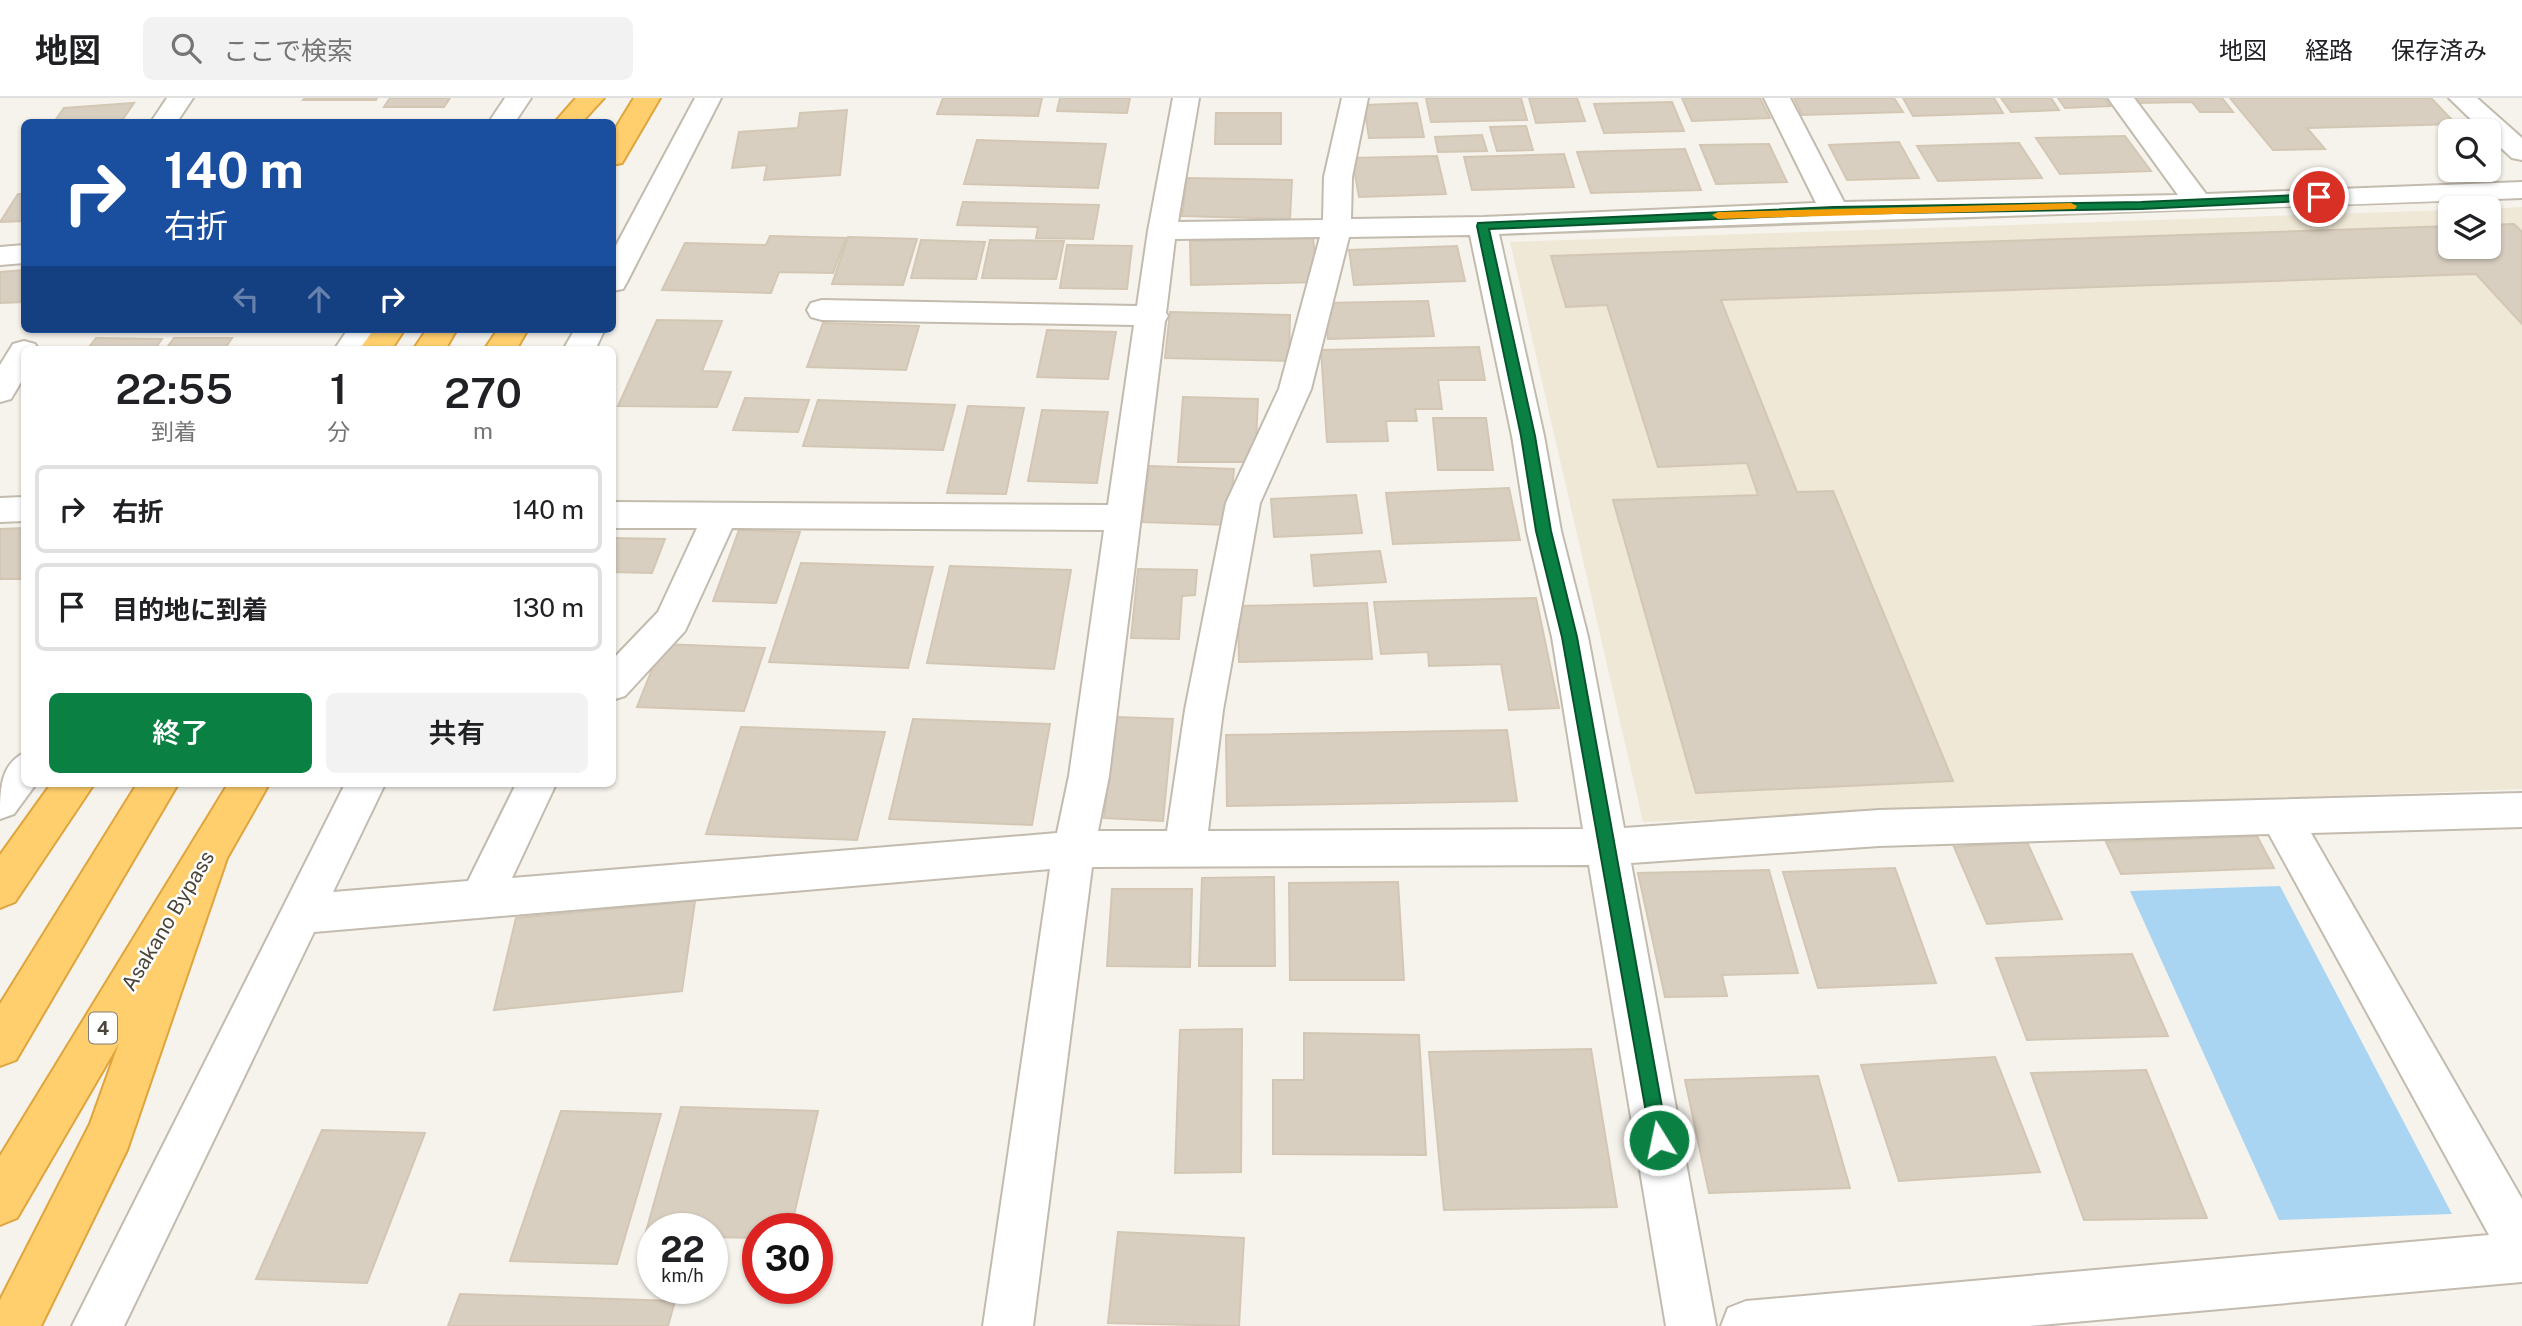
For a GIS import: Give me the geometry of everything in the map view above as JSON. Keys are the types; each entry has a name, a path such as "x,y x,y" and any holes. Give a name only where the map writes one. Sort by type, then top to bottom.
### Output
{"highway":[{"path":"571,119 593,98"},
{"path":"580,119 593,98"},
{"path":"616,150 647,98"},
{"path":"0,889 72,787"},
{"path":"0,1045 156,787"},
{"name":"Asakano Bypass","path":"0,1201 247,787"},
{"path":"14,1326 110,1134 207,856"}],"street":[{"path":"166,119 180,98"},
{"path":"504,119 518,98"},
{"path":"616,274 708,98"},
{"path":"1008,1326 1074,849 1089,776 1153,316 1162,232 1186,98"},
{"path":"1185,849 1204,710 1243,503 1296,389 1337,228 1338,177 1355,98"},
{"path":"1777,98 1834,211"},
{"path":"2121,98 2198,203"},
{"path":"2462,98 2522,152"},
{"path":"1162,232 1483,226 1834,211 2198,203 2522,190"},
{"path":"1483,226 1528,436 1544,531 1570,637 1691,1326"},
{"path":"0,256 21,254"},
{"path":"822,310 1153,316"},
{"path":"0,391 21,357"},
{"path":"0,510 21,509"},
{"path":"616,515 1125,518"},
{"path":"616,681 672,621 720,516"},
{"path":"0,802 21,774"},
{"path":"97,1326 364,787"},
{"path":"481,898 535,787"},
{"path":"301,914 1074,849 1607,847 1879,828 2522,810"},
{"path":"2280,816 2522,1247"},
{"path":"1746,1326 2522,1257"}],"shaded area":[{"path":"2522,207 2522,789 1643,822 1510,242 2438,210 2438,259 2501,259 2501,208"}],"water":[{"path":"2280,886 2452,1214 2279,1220 2130,891"}],"building":[{"path":"305,98 377,98 303,100"},
{"path":"390,98 450,98 444,107 384,107"},
{"path":"943,98 1042,98 1038,116 937,114"},
{"path":"1060,98 1130,98 1127,113 1057,111"},
{"path":"1426,98 1521,98 1527,120 1431,122"},
{"path":"1529,98 1577,98 1585,121 1536,123"},
{"path":"1682,98 1760,98 1770,118 1692,121"},
{"path":"1794,98 1894,98 1903,112 1802,115"},
{"path":"1903,98 1994,98 2003,113 1913,116"},
{"path":"2001,98 2051,98 2059,110 2011,112"},
{"path":"2058,98 2104,98 2110,106 2065,108"},
{"path":"2133,98 2222,98 2233,112 2200,112 2192,102 2136,103"},
{"path":"2230,98 2431,98 2451,119 2438,119 2438,124 2307,128 2325,149 2273,150"},
{"path":"1672,102 1684,131 1604,133 1594,104"},
{"path":"134,103 123,119 56,119 64,108"},
{"path":"1417,103 1424,137 1369,138 1364,105"},
{"path":"847,110 840,175 764,180 767,165 732,168 739,132 798,128 800,113"},
{"path":"1216,113 1281,113 1281,144 1215,144"},
{"path":"1526,126 1533,150 1497,151 1490,127"},
{"path":"1482,135 1487,151 1438,152 1435,137"},
{"path":"2125,136 2151,171 2060,174 2036,138"},
{"path":"977,140 1106,144 1098,188 964,184"},
{"path":"1899,142 1919,178 1847,180 1829,145"},
{"path":"2019,143 2042,178 1938,181 1917,146"},
{"path":"1769,144 1787,182 1716,184 1700,145"},
{"path":"1685,149 1701,190 1591,193 1577,152"},
{"path":"1564,154 1574,187 1472,190 1464,157"},
{"path":"1437,156 1446,194 1359,197 1352,158"},
{"path":"1187,178 1292,180 1290,219 1182,216"},
{"path":"18,194 21,194 21,221 0,222"},
{"path":"963,202 1099,205 1093,239 1036,238 1038,227 957,225"},
{"path":"2501,224 2514,224 2522,232 2522,324 2476,274 1721,300 1797,492 1833,491 1953,781 1696,793 1613,500 1758,495 1747,463 1658,467 1607,305 1566,307 1551,256 2438,226 2438,259 2501,259"},
{"path":"770,236 846,238 833,273 779,272 771,293 662,290 685,243 766,245"},
{"path":"848,237 917,239 903,285 832,284"},
{"path":"1313,238 1318,282 1191,285 1190,241"},
{"path":"921,240 985,242 976,279 911,278"},
{"path":"990,240 1064,241 1056,279 982,278"},
{"path":"1067,245 1132,246 1127,289 1060,288"},
{"path":"1457,246 1465,281 1354,285 1349,250"},
{"path":"21,270 21,302 0,303 0,272"},
{"path":"1428,301 1434,336 1328,339 1324,303"},
{"path":"1170,312 1290,315 1289,361 1165,358"},
{"path":"657,320 722,321 702,371 731,372 717,407 618,406"},
{"path":"823,323 919,326 906,370 807,367"},
{"path":"1047,330 1116,332 1108,379 1037,377"},
{"path":"96,338 162,339 157,346 90,346"},
{"path":"174,338 232,338 227,346 168,346"},
{"path":"1479,347 1485,380 1438,380 1442,409 1415,409 1417,421 1386,421 1388,441 1327,442 1321,350"},
{"path":"1183,397 1258,399 1255,462 1178,462"},
{"path":"745,398 809,400 798,432 733,430"},
{"path":"818,400 955,405 943,450 803,446"},
{"path":"968,406 1024,408 1006,494 947,493"},
{"path":"1042,410 1108,412 1097,483 1028,481"},
{"path":"1433,418 1486,418 1493,470 1438,470"},
{"path":"1149,466 1234,469 1229,525 1142,522"},
{"path":"1509,488 1520,540 1393,544 1386,493"},
{"path":"1356,495 1362,533 1274,537 1271,499"},
{"path":"21,528 21,579 0,579 0,529"},
{"path":"739,530 800,532 776,603 713,601"},
{"path":"616,538 665,539 652,573 616,572"},
{"path":"1380,551 1386,582 1314,586 1311,555"},
{"path":"801,563 933,567 908,668 769,662"},
{"path":"950,566 1071,570 1054,669 927,663"},
{"path":"1138,569 1197,570 1195,595 1182,596 1179,639 1131,638"},
{"path":"1536,598 1559,708 1509,710 1501,664 1429,666 1428,652 1381,654 1374,602"},
{"path":"1367,603 1372,659 1239,662 1238,606"},
{"path":"662,644 765,648 744,711 637,707"},
{"path":"1116,717 1173,719 1163,821 1104,818"},
{"path":"913,719 1050,724 1032,825 889,819"},
{"path":"741,727 885,732 857,840 706,834"},
{"path":"1507,730 1517,801 1227,806 1226,735"},
{"path":"2257,836 2274,868 2121,874 2106,842"},
{"path":"2027,842 2062,919 1987,924 1954,847"},
{"path":"1895,868 1936,983 1818,988 1783,872"},
{"path":"1769,870 1798,973 1722,975 1727,996 1665,997 1638,873"},
{"path":"1274,877 1275,966 1199,966 1202,878"},
{"path":"1398,882 1404,980 1290,980 1289,883"},
{"path":"1112,889 1192,889 1190,967 1107,966"},
{"path":"695,901 682,991 494,1010 516,918"},
{"path":"2132,954 2168,1036 2027,1040 1996,958"},
{"path":"1242,1029 1241,1172 1175,1173 1180,1030"},
{"path":"1304,1033 1419,1035 1426,1155 1273,1154 1273,1080 1304,1080"},
{"path":"1591,1049 1617,1207 1444,1210 1429,1052"},
{"path":"1995,1057 2040,1172 1899,1181 1861,1065"},
{"path":"2146,1070 2207,1218 2084,1220 2031,1073"},
{"path":"1818,1076 1850,1188 1709,1193 1685,1080"},
{"path":"681,1107 818,1111 794,1213 742,1213 742,1238 728,1237 728,1213 651,1213"},
{"path":"561,1111 661,1114 617,1264 510,1261"},
{"path":"322,1130 425,1133 367,1283 256,1279"},
{"path":"1118,1232 1244,1238 1239,1326 1108,1323"},
{"path":"460,1294 637,1300 637,1304 674,1304 668,1326 448,1326"}],"slow traffic":[{"path":"1718,215 2071,206"}],"route":[{"path":"1659,1140 1570,637 1544,531 1528,436 1483,226 1834,211 2141,205 2319,197"}]}
